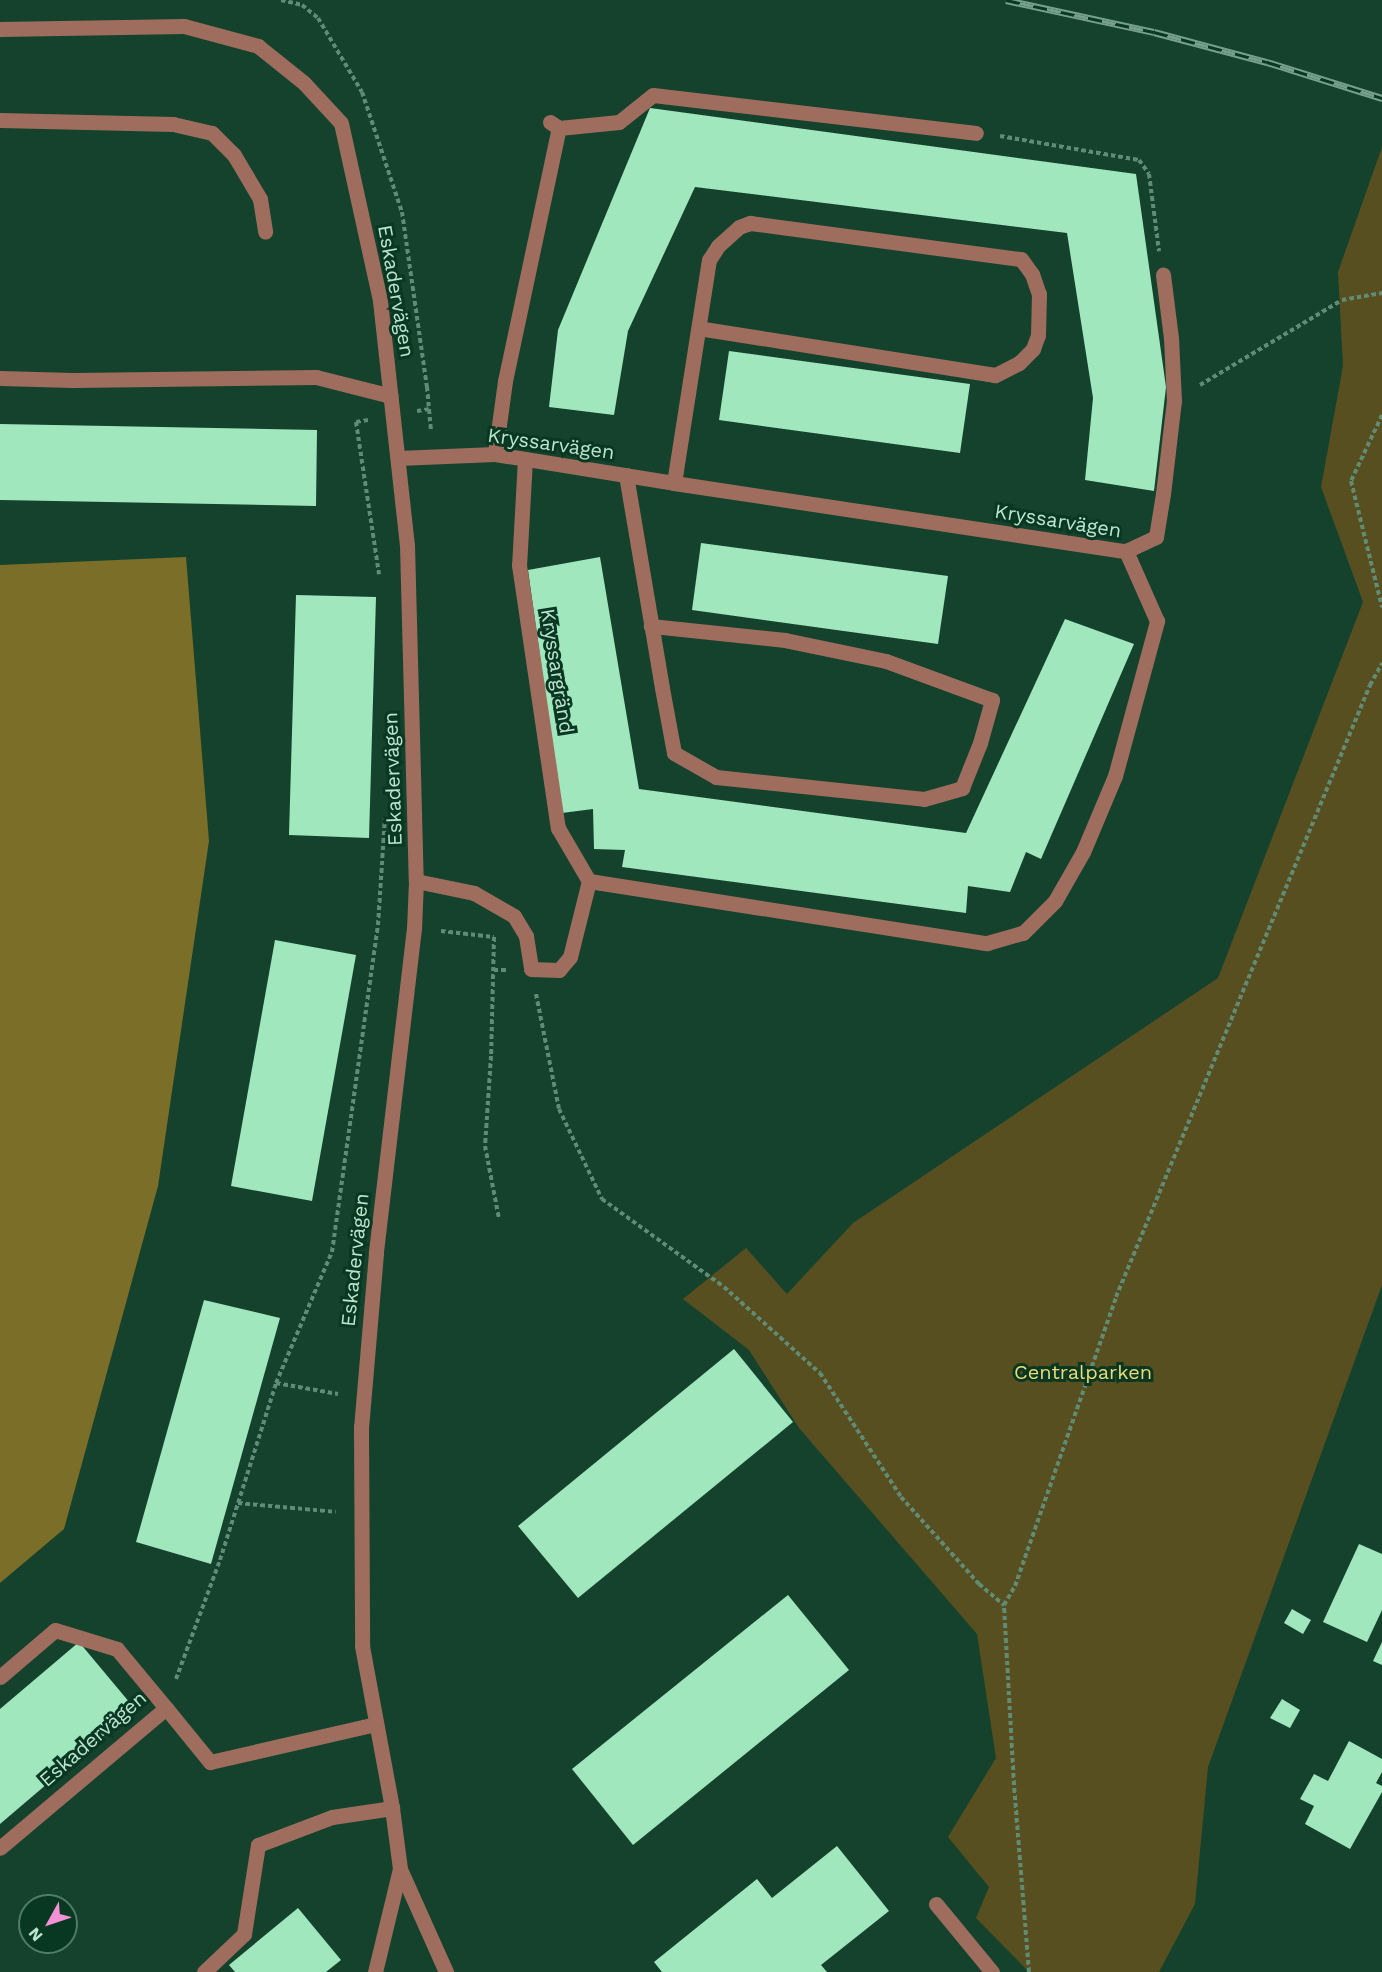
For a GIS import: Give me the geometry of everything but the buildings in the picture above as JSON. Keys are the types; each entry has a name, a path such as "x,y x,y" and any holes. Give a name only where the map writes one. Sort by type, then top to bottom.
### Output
{"street":[{"name":"Eskadervägen","path":"0,29 184,26 258,46 304,83 341,123 380,301 407,545 416,881 414,928 376,1253 363,1399 362,1646 392,1808 400,1869 446,1972"},
{"path":"495,454 505,381 555,125 619,122 653,94 976,133"},
{"path":"0,120 173,124 212,133 234,155 260,199 265,232"},
{"path":"674,483 709,260 718,246 739,227 750,223 1021,259 1032,274 1039,294 1038,335 1033,349 1019,363 995,375 699,327"},
{"path":"1126,551 1156,537 1174,401 1171,338 1163,276"},
{"path":"0,378 73,380 316,377 391,396"},
{"name":"Kryssarvägen","path":"398,458 495,454 1126,551 1157,621 1115,776 1083,852 1055,901 1023,933 987,943 589,881"},
{"name":"Kryssargränd","path":"525,459 519,565 558,828 589,881"},
{"name":"Kryssarvägen","path":"626,475 651,626 674,753 716,777 924,799 962,788 980,743 992,700 886,661 785,639 651,626"},
{"path":"416,881 474,893 514,916 526,936 531,969 559,970 570,957 589,881"},
{"name":"Eskadervägen","path":"0,1677 55,1630 117,1649 166,1708 0,1848"},
{"path":"166,1708 210,1762 376,1724"},
{"path":"204,1972 244,1934 258,1845 332,1817 392,1808"},
{"name":"Eskadervägen","path":"375,1972 400,1869"},
{"path":"936,1904 992,1972"}],"path":[{"path":"976,133 1139,160 1149,174 1163,276"},
{"path":"1174,401 1342,300 1382,293"},
{"path":"380,583 375,537 356,422 429,409"},
{"path":"1382,415 1351,481 1382,607"},
{"path":"1029,1972 1014,1785 1004,1605 1015,1586 1116,1297 1370,685 1382,663"},
{"path":"166,1708 220,1560 276,1383 332,1252 378,925 385,817"},
{"path":"493,904 491,1056 485,1146 499,1219"},
{"path":"536,992 559,1109 602,1199 724,1287 820,1373 902,1497 979,1584 1004,1605"},
{"path":"276,1383 363,1399"},
{"path":"238,1503 362,1514"}],"green space":[{"name":"Centralparken","path":"1382,147 1382,1285 1208,1767 1195,1904 1159,1972 1029,1972 976,1918 989,1887 948,1837 996,1758 977,1634 799,1428 749,1350 683,1299 746,1248 787,1294 853,1223 1218,978 1363,602 1321,487 1343,366 1338,272"}],"shaded area":[{"path":"186,557 209,841 158,1186 64,1529 0,1583 0,565"}],"railway":[{"path":"1006,0 1154,32 1267,62 1382,98"}]}
